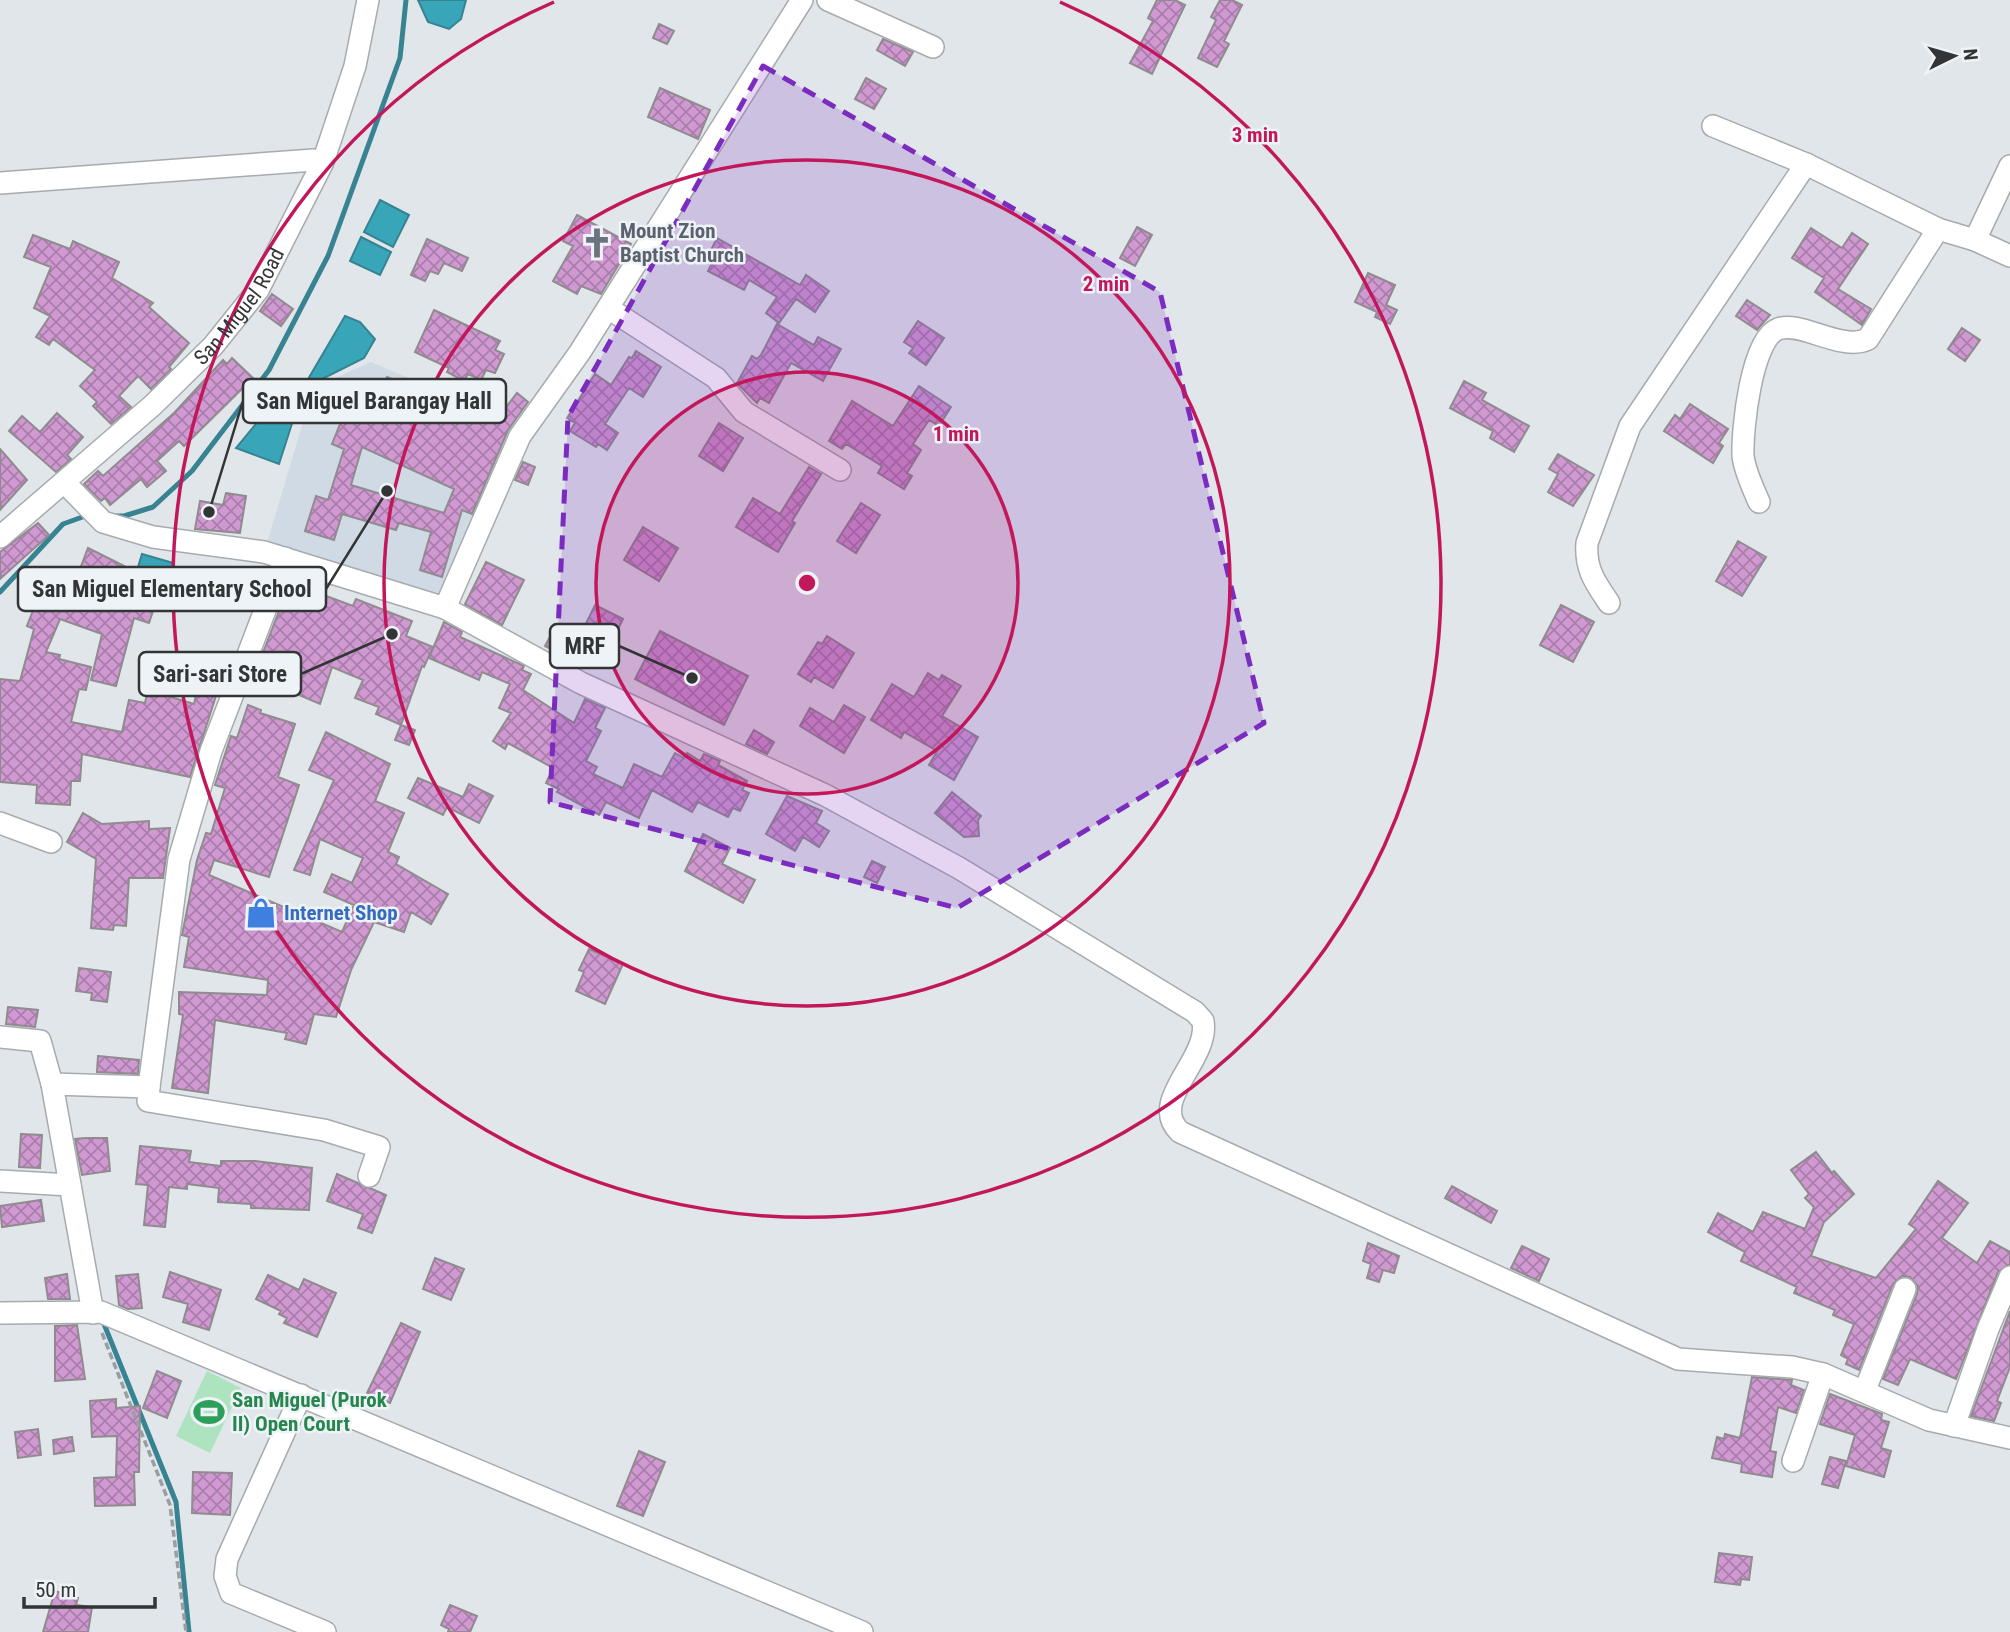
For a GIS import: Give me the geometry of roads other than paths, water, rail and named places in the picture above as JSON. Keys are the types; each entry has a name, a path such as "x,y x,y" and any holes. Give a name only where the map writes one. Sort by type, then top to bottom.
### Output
{"street":[{"name":"San Miguel Road","path":"0,537 153,405 205,354 258,290 323,162 355,65 368,0"},
{"path":"445,608 520,436 608,308 802,0"},
{"path":"828,0 933,47"},
{"path":"1713,126 1805,164 1938,229 1975,240 2010,256"},
{"path":"0,183 314,160"},
{"path":"1609,603 1590,575 1586,560 1587,543 1630,426 1805,164"},
{"path":"1975,240 2010,166"},
{"path":"1759,502 1748,478 1744,448 1751,381 1756,361 1770,334 1786,328 1853,343 1867,339 1938,229"},
{"path":"608,308 716,378 744,412 840,470"},
{"path":"65,483 83,505 103,522 153,537 264,552 445,608 582,683 825,795 960,868 1195,1012 1203,1021 1202,1043 1170,1105 1170,1117 1180,1132 1678,1359 1792,1367 1823,1374 1865,1390 1905,1411 1954,1426 2010,1438"},
{"path":"285,558 211,751 179,859 148,1101 324,1130 379,1147 369,1176"},
{"path":"0,823 51,842"},
{"path":"0,1037 40,1041 52,1084 93,1313"},
{"path":"52,1084 149,1087"},
{"path":"0,1181 70,1185"},
{"path":"1954,1426 1988,1329 2010,1278"},
{"path":"1865,1390 1905,1289"},
{"path":"0,1313 101,1312 862,1632"},
{"path":"1793,1461 1823,1374"},
{"path":"301,1395 227,1559 225,1576 232,1593 326,1632"}],"water":[{"path":"418,0 466,0 461,19 449,29 428,22"},
{"path":"380,200 409,215 393,247 364,232"},
{"path":"361,237 391,252 380,275 350,261"},
{"path":"345,316 360,322 375,339 364,358 312,384 307,381"},
{"path":"278,397 297,408 279,464 236,448"},
{"path":"142,554 173,563 168,579 153,575 149,588 133,583"}],"waterway":[{"path":"112,516 124,516 153,507 192,471 269,370 328,256 400,58 406,0"},
{"path":"0,592 63,524 88,515"},
{"path":"102,1319 176,1502 189,1632"}],"place":[{"name":"Mount Zion Baptist Church","path":"597,243"},
{"name":"San Miguel Elementary School","path":"387,491"},
{"name":"San Miguel Barangay Hall","path":"209,512"},
{"name":"Sari-sari Store","path":"392,634"},
{"name":"MRF","path":"692,678"},
{"name":"Internet Shop","path":"261,913"},
{"name":"San Miguel (Purok II) Open Court","path":"209,1412"}]}
